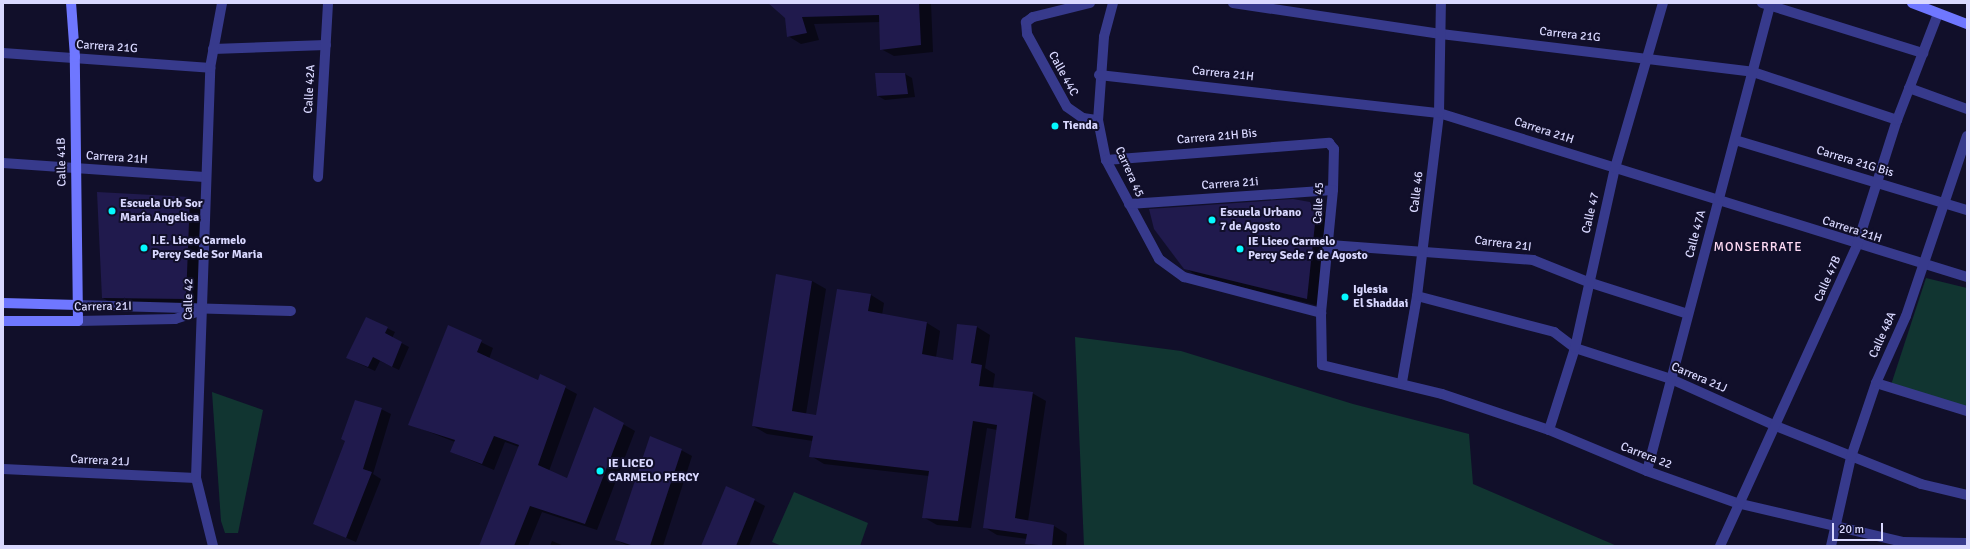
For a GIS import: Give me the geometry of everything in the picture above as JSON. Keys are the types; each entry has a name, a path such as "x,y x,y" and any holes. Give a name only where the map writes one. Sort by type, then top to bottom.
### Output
{"street":[{"name":"Calle 41B","path":"71,3 75,57 75,168 78,320"},
{"name":"Calle 42","path":"213,546 196,478 205,177 210,68 222,3"},
{"name":"Calle 42A","path":"318,177 328,3"},
{"name":"Calle 44C","path":"1090,3 1033,17 1026,22 1027,34 1067,107 1083,118 1098,120"},
{"name":"Carrera 45","path":"1113,3 1099,75 1098,120 1106,160 1159,259 1170,270 1321,313"},
{"name":"Carrera 21G","path":"1233,3 1441,34 1647,57 1753,72 1897,120"},
{"name":"Calle 46","path":"1402,382 1418,296 1439,113 1441,3"},
{"name":"Calle 47","path":"1549,430 1575,348 1588,282 1615,168 1663,3"},
{"path":"1912,3 1967,24"},
{"path":"1768,4 1923,53"},
{"name":"Calle 47A","path":"1647,471 1753,72 1768,4"},
{"name":"Calle 47B","path":"1720,546 1737,503 1776,426 1857,246 1897,120 1938,14"},
{"path":"213,49 326,45"},
{"name":"Carrera 21G","path":"3,53 75,57 210,68"},
{"name":"Carrera 21H","path":"1099,75 1439,113 1857,246 1923,266 1967,277"},
{"path":"1909,88 1967,108"},
{"name":"Calle 48A","path":"1831,546 1833,527 1851,457 1876,383 1906,316 1967,136"},
{"name":"Carrera 21G Bis","path":"1735,140 1877,181 1943,204 1967,210"},
{"name":"Carrera 21H Bis","path":"1106,160 1329,142"},
{"name":"Calle 45","path":"1322,365 1321,313 1330,245 1334,190 1334,149 1329,142"},
{"name":"Carrera 21H","path":"3,163 205,177"},
{"name":"Carrera 21i","path":"1129,204 1334,190"},
{"name":"Carrera 21I","path":"1330,245 1423,249 1533,260 1588,282 1688,314"},
{"name":"Carrera 21J","path":"1418,296 1554,332 1575,348 1671,379 1776,426 1921,484 1967,496"},
{"name":"Carrera 21I","path":"3,303 175,306 202,311 291,311"},
{"name":"Carrera 21I","path":"3,320 175,319 202,311"},
{"name":"Carrera 22","path":"1322,365 1402,382 1549,430 1647,471 1737,503 1833,527 1903,542 1967,543"},
{"path":"1876,383 1967,411"},
{"name":"Carrera 21J","path":"3,469 196,478"}],"green space":[{"path":"1926,278 1967,288 1967,411 1889,391"},
{"path":"1075,337 1181,351 1353,404 1469,434 1473,484 1617,546 1084,546"},
{"path":"212,392 263,410 238,533 225,533 221,521"},
{"path":"794,492 868,523 860,546 782,546 772,542"}],"building":[{"path":"768,3 919,3 921,45 880,50 879,15 802,17 807,33 787,37 785,18"},
{"path":"875,73 905,73 908,94 877,96"},
{"name":"I.E. Liceo Carmelo Percy Sede Sor Maria","path":"97,192 190,197 186,299 102,298"},
{"name":"IE Liceo Carmelo Percy Sede 7 de Agosto","path":"1293,199 1310,202 1316,214 1307,299 1184,269 1154,229 1149,209"},
{"path":"776,274 812,281 792,411 816,415 837,289 871,294 868,311 927,322 922,354 953,360 957,324 977,326 971,363 982,365 979,386 1033,392 1015,518 1054,525 1052,546 1025,544 1027,534 983,528 997,425 973,421 958,521 922,518 929,471 809,457 813,436 752,426"},
{"path":"366,317 388,327 385,333 402,342 392,367 373,357 368,367 346,358"},
{"path":"448,325 482,340 477,352 538,380 540,374 566,386 538,465 567,478 594,407 624,423 585,524 530,506 514,546 479,546 519,445 494,436 482,464 450,452 455,440 408,425"},
{"path":"355,400 382,408 363,469 372,472 346,538 313,524 345,441 341,439"},
{"path":"650,436 682,449 650,546 634,546 615,540"},
{"path":"726,486 755,499 736,546 701,546"}],"place":[{"name":"Tienda","path":"1055,126"},
{"name":"Escuela Urb Sor María Angelica","path":"112,211"},
{"name":"Escuela Urbano 7 de Agosto","path":"1212,220"},
{"name":"I.E. Liceo Carmelo Percy Sede Sor Maria","path":"144,248"},
{"name":"IE Liceo Carmelo Percy Sede 7 de Agosto","path":"1240,249"},
{"name":"Iglesia El Shaddai","path":"1345,297"},
{"name":"IE LICEO CARMELO PERCY","path":"600,471"}],"district":[{"name":"MONSERRATE","path":"1758,247"}]}
